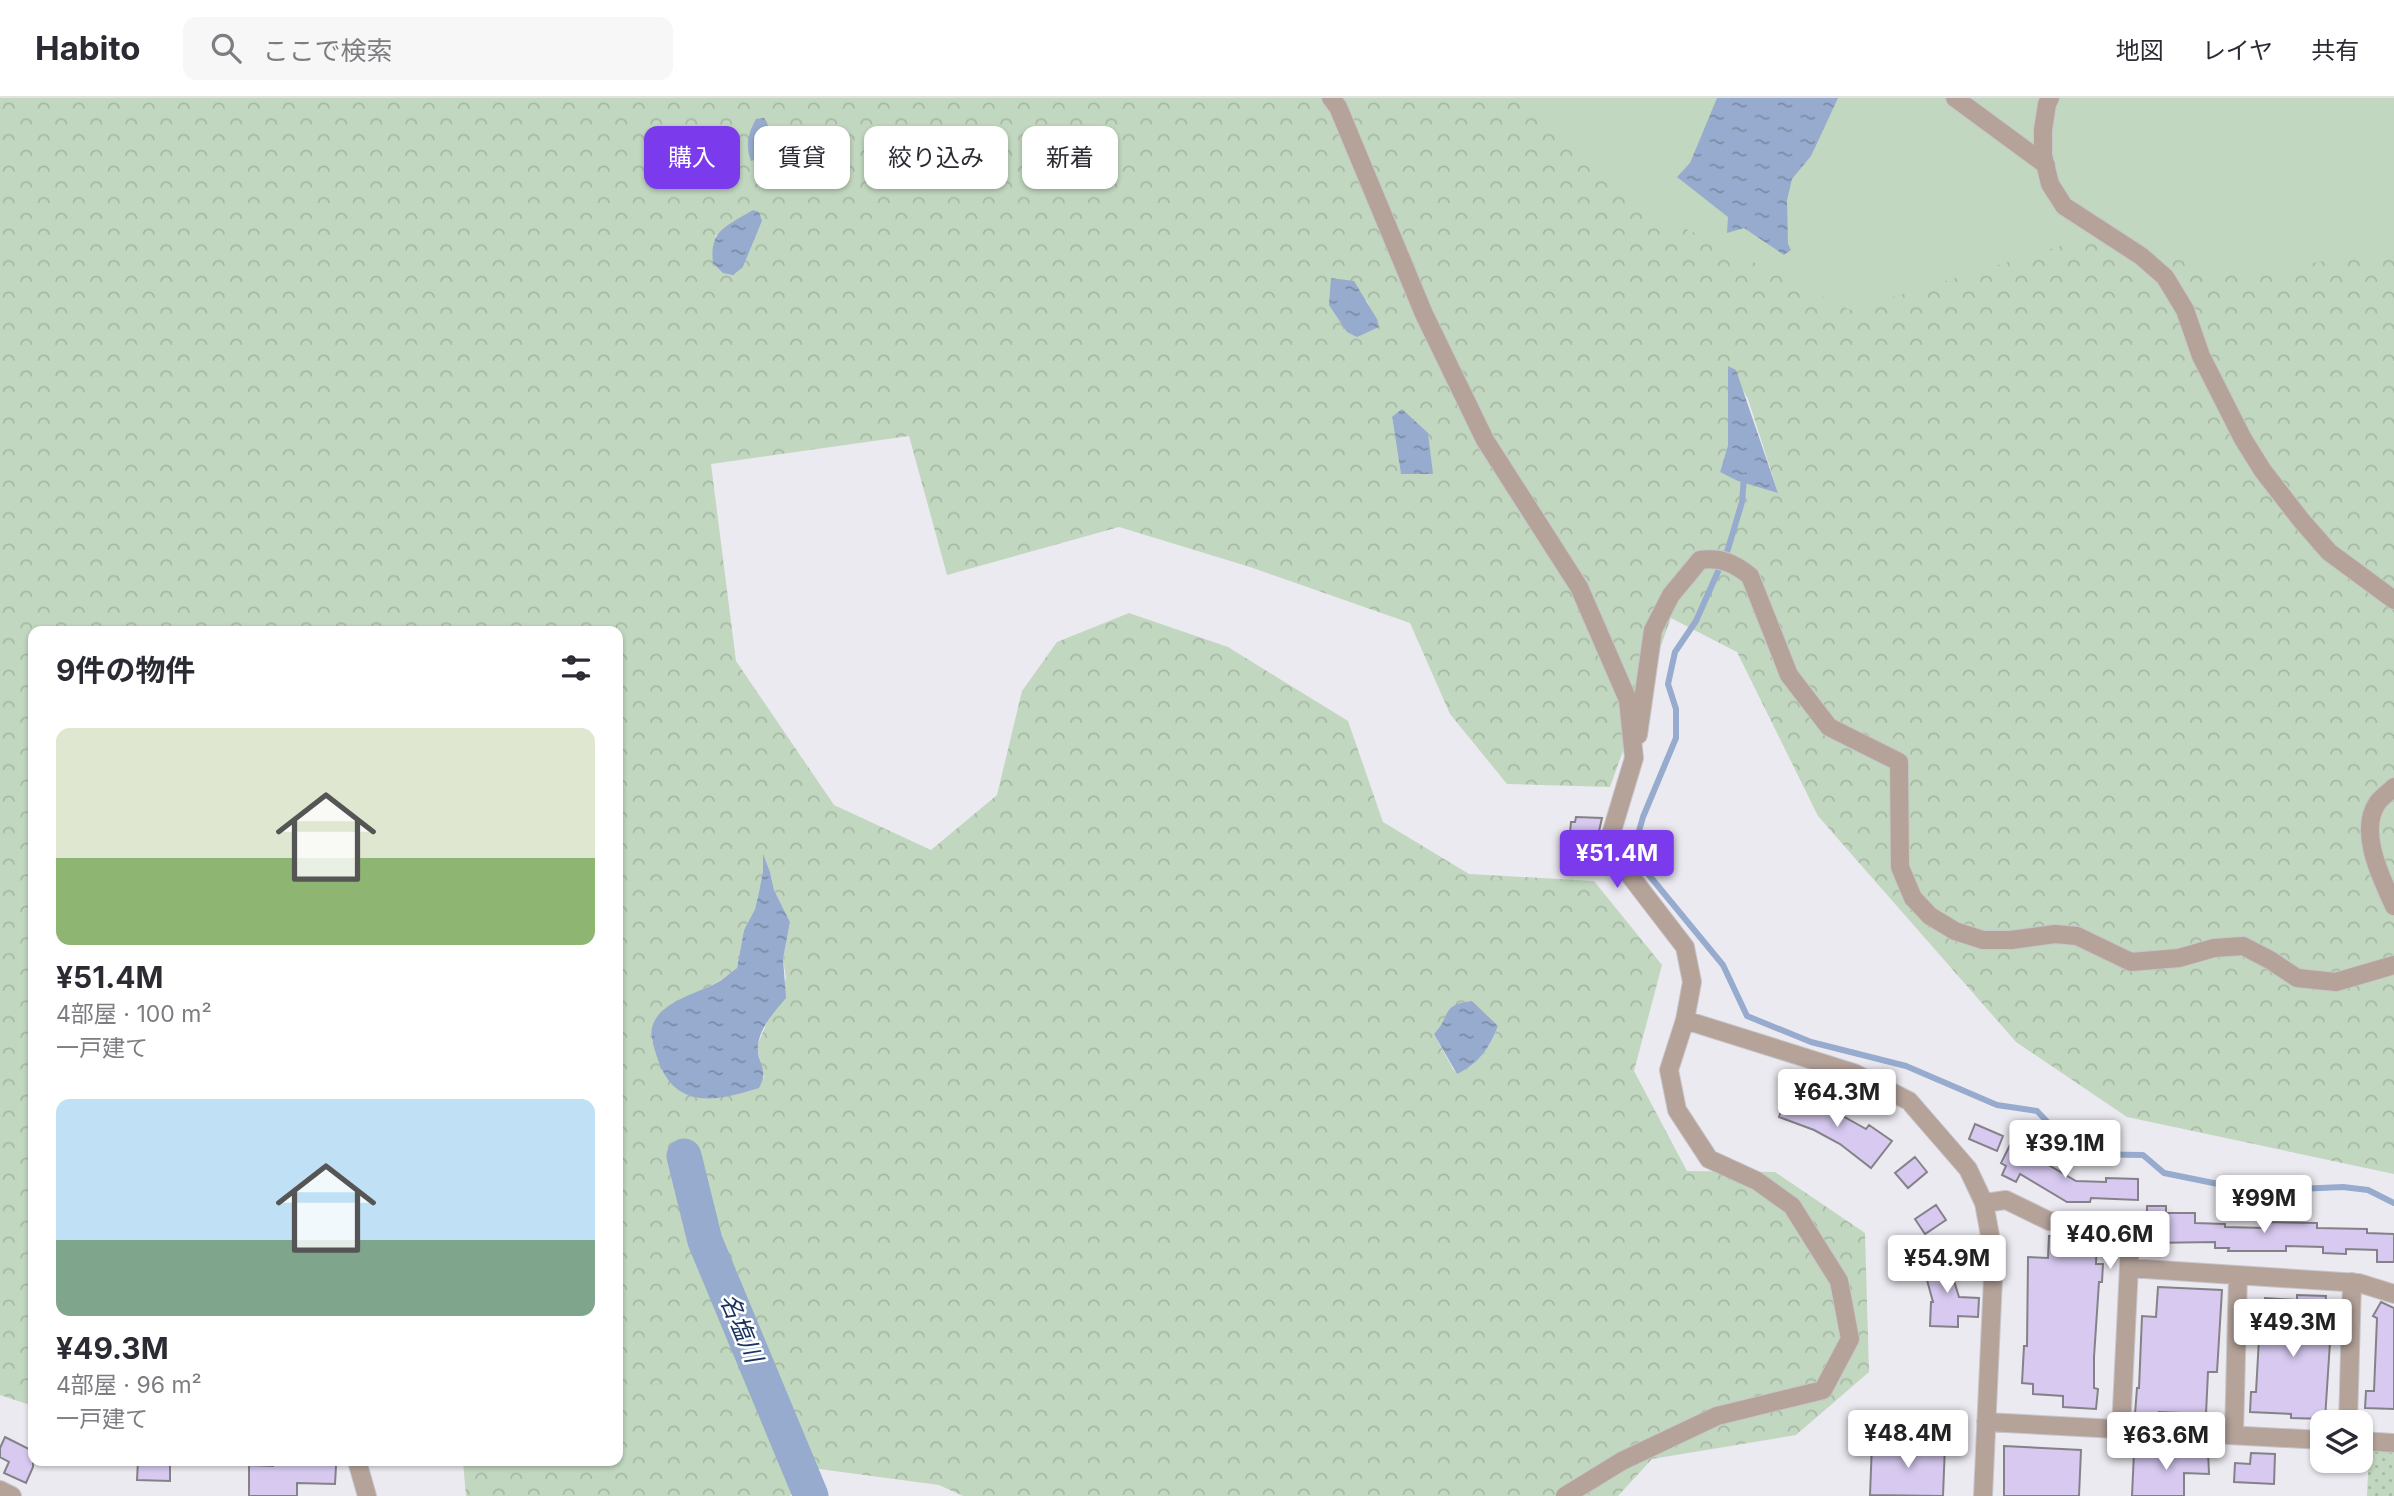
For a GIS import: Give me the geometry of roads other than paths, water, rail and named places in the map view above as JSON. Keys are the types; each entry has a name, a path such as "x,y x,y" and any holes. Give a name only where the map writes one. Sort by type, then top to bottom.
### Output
{"street":[{"path":"1331,98 1349,132 1424,314 1485,440 1578,587 1628,699 1634,758"},
{"path":"1955,98 2046,165"},
{"path":"2050,98 2046,104 2043,155 2050,184 2064,206 2141,256 2165,276 2185,310 2201,356 2243,439 2263,471 2329,552 2394,600"},
{"path":"1565,1496 1622,1461 1717,1416 1823,1390 1850,1339 1839,1281 1792,1206 1757,1181 1709,1159 1677,1110 1668,1070 1685,1020 1692,982 1685,947 1615,856 1609,841 1634,758 1649,672 1653,630 1671,595 1700,560 1714,558 1736,565 1750,576 1790,675 1829,726 1899,762 1900,867 1913,898 1930,916 1947,926 1983,940 2011,940 2055,934 2077,936 2131,962 2179,958 2214,948 2243,946 2297,978 2336,982 2394,965"},
{"path":"2394,787 2377,804 2371,824 2371,852 2394,906"},
{"path":"1685,1020 1854,1073 1909,1101 1968,1169 1984,1203 1994,1257 1983,1496"},
{"path":"1984,1203 2006,1200 2049,1221 2131,1225 2120,1429"},
{"path":"2129,1268 2352,1282 2394,1294"},
{"path":"2234,1435 2238,1275"},
{"path":"2348,1410 2352,1282"},
{"path":"1986,1422 2310,1439"},
{"path":"2373,1442 2394,1443"},
{"path":"358,1466 366,1496"},
{"path":"0,1490 12,1496"}],"water":[{"path":"1717,98 1838,98 1811,156 1792,179 1787,200 1788,244 1791,250 1784,255 1744,228 1727,233 1728,217 1677,177 1690,163"},
{"path":"764,118 768,126 754,126 754,160 751,161 748,150 749,134 756,119"},
{"path":"753,210 759,212 762,221 743,267 733,275 723,273 713,263 717,236 728,225"},
{"path":"1331,278 1354,281 1379,327 1357,337 1347,332 1329,305"},
{"path":"1728,366 1736,370 1778,493 1738,481 1720,472 1728,445"},
{"path":"1402,409 1428,433 1433,474 1401,474 1392,417"},
{"path":"763,854 774,890 790,922 783,959 786,998 759,1038 758,1051 763,1075 759,1088 727,1097 698,1098 685,1094 664,1074 653,1043 653,1025 667,1007 720,981 737,968 744,930 755,909 759,892"},
{"path":"1472,1001 1498,1026 1482,1054 1457,1074 1434,1034 1451,1008"}],"waterway":[{"path":"1744,477 1742,502 1728,549 1696,621 1675,652 1668,684 1676,709 1676,738 1643,817 1635,845 1639,863 1723,965 1747,1016 1811,1042 1906,1066 1997,1105 2037,1111 2078,1154 2143,1155 2164,1173 2253,1191 2343,1187 2368,1190 2394,1203"},
{"name":"名塩川","path":"684,1156 705,1241 811,1496"}]}
